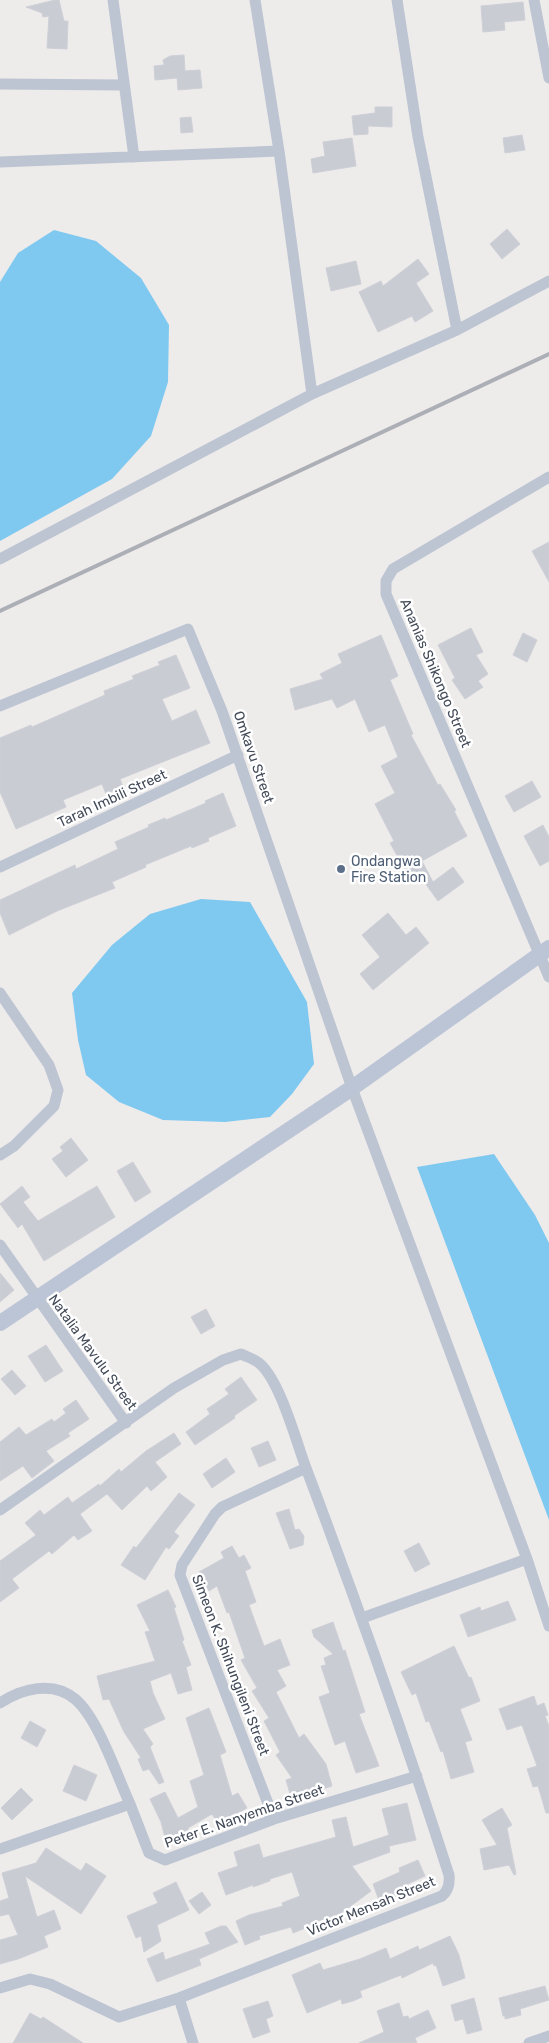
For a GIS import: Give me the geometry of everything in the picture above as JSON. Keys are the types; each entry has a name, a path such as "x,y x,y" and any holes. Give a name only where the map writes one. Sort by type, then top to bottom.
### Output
{"street":[{"path":"113,0 134,157"},
{"path":"255,0 279,152 312,394"},
{"path":"397,0 418,137 457,330"},
{"path":"534,0 549,78"},
{"path":"0,84 124,85"},
{"path":"0,162 279,152"},
{"path":"0,559 312,394 457,330 549,281"},
{"name":"Ananias Shikongo Street","path":"549,479 393,570 386,581 386,594 544,952 549,977"},
{"name":"Omkavu Street","path":"0,706 188,629 238,755 352,1088 527,1560 549,1626"},
{"name":"Tarah Imbili Street","path":"0,867 238,755"},
{"path":"0,1323 352,1088 544,952"},
{"path":"0,993 49,1065 58,1090 54,1106 14,1146 0,1155"},
{"name":"Natalia Mavulu Street","path":"0,1245 126,1423"},
{"path":"0,1510 174,1388 223,1360 241,1354 258,1362 268,1373 278,1393 306,1468"},
{"name":"Victor Mensah Street","path":"0,1988 30,1979 50,1984 119,2017 179,1998 446,1893 450,1882 449,1876 417,1776 362,1618 306,1468"},
{"name":"Simeon K. Shihungileni Street","path":"274,1819 180,1575 182,1565 215,1514 222,1507 306,1468"},
{"path":"362,1618 527,1560"},
{"name":"Peter E. Nanyemba Street","path":"0,1703 12,1695 38,1688 59,1691 75,1699 93,1721 130,1804 148,1853 165,1860 274,1819 417,1776"},
{"path":"0,1849 130,1804"},
{"path":"179,1998 193,2043"},
{"path":"529,2043 549,2036"}],"water":[{"path":"54,230 96,241 141,278 169,325 168,382 151,436 112,479 0,541 0,282 18,253"},
{"path":"201,899 250,902 307,1002 314,1064 292,1094 270,1117 225,1122 163,1120 119,1102 86,1075 78,1040 72,993 112,945 150,914"},
{"path":"494,1154 535,1215 549,1243 549,1520 417,1167"}],"building":[{"path":"59,0 64,21 68,21 67,49 47,48 49,16 43,17 42,13 26,7"},
{"path":"523,2 525,20 504,22 505,30 483,32 481,6"},
{"path":"184,55 185,71 200,70 202,88 178,90 177,78 155,80 154,66 164,65 163,60 170,56"},
{"path":"375,107 392,107 392,127 368,126 368,134 354,135 352,116 375,113"},
{"path":"191,117 193,132 181,133 180,118"},
{"path":"522,135 525,150 505,153 503,138"},
{"path":"352,138 356,166 313,173 311,159 325,156 323,142"},
{"path":"507,229 520,244 502,259 490,244"},
{"path":"418,259 429,274 416,283 433,311 415,322 412,316 378,332 359,292 381,281 383,286"},
{"path":"356,261 361,284 331,291 326,268"},
{"path":"549,542 549,582 532,551"},
{"path":"471,628 483,652 476,655 488,674 478,681 483,687 465,699 452,680 455,678 438,645"},
{"path":"523,633 537,640 527,662 513,655"},
{"path":"381,635 398,676 390,680 413,734 411,735 438,785 440,784 456,810 454,811 467,836 422,861 433,882 453,867 464,882 438,901 417,872 409,877 390,843 394,841 375,804 395,793 381,766 398,757 385,725 369,732 355,699 337,708 332,699 295,710 290,689 323,679 320,674 342,663 338,654"},
{"path":"176,655 190,688 162,699 172,721 196,710 210,743 120,779 123,787 106,794 102,784 63,800 66,807 16,829 0,792 0,738 31,725 32,727 105,695 104,691 134,679 132,676 160,665 158,662"},
{"path":"532,781 541,797 514,812 505,796"},
{"path":"223,793 236,826 208,838 209,841 192,848 191,846 145,865 146,867 112,882 115,888 57,911 9,935 0,913 0,900 75,865 76,869 118,849 115,842 149,827 148,825 165,818 166,820 206,803 205,801"},
{"path":"543,825 549,837 549,861 540,866 524,836"},
{"path":"388,913 406,935 416,927 429,943 373,990 360,974 380,957 362,935"},
{"path":"71,1138 88,1160 66,1177 52,1159 63,1151 60,1147"},
{"path":"133,1162 151,1192 135,1202 117,1171"},
{"path":"22,1186 30,1197 23,1202 38,1221 97,1186 115,1217 44,1261 22,1224 18,1228 0,1204"},
{"path":"0,1273 14,1290 0,1302"},
{"path":"206,1309 215,1326 201,1334 191,1317"},
{"path":"46,1345 63,1371 45,1382 28,1356"},
{"path":"12,1370 26,1386 15,1395 1,1379"},
{"path":"241,1377 257,1400 234,1416 235,1418 195,1445 186,1432 210,1414 207,1409 229,1394 225,1389"},
{"path":"76,1400 89,1419 68,1433 70,1436 46,1451 54,1461 32,1478 23,1466 0,1481 0,1442 19,1427 26,1435 52,1419 54,1422 66,1413 63,1409"},
{"path":"174,1433 181,1444 155,1462 167,1477 151,1491 147,1486 122,1510 107,1494 80,1514 92,1531 78,1540 74,1535 52,1554 49,1551 12,1579 19,1588 0,1602 0,1561 36,1535 25,1523 40,1510 44,1515 68,1497 72,1503 99,1484 100,1486 119,1469 121,1472 146,1451"},
{"path":"268,1441 276,1460 259,1467 251,1448"},
{"path":"226,1458 235,1472 212,1488 203,1474"},
{"path":"179,1493 195,1505 174,1532 179,1536 169,1549 166,1547 145,1580 121,1565 134,1546 136,1548"},
{"path":"289,1509 295,1530 299,1529 304,1536 303,1545 290,1549 276,1513"},
{"path":"419,1543 430,1564 415,1572 404,1551"},
{"path":"232,1546 239,1558 244,1555 251,1568 245,1571 256,1602 249,1605 264,1646 280,1639 290,1665 277,1670 286,1686 276,1692 299,1738 304,1734 326,1764 332,1786 317,1791 316,1788 291,1797 286,1780 292,1778 276,1755 280,1752 264,1721 269,1718 252,1691 257,1688 241,1660 245,1658 229,1612 227,1613 217,1586 209,1591 199,1572 224,1558 221,1552"},
{"path":"168,1590 176,1607 174,1608 184,1640 182,1641 191,1665 186,1667 192,1690 178,1694 171,1673 150,1681 153,1693 165,1719 143,1729 153,1744 150,1747 164,1782 159,1784 149,1769 143,1771 138,1759 141,1758 124,1732 109,1699 103,1700 97,1676 155,1661 145,1632 150,1631 137,1605"},
{"path":"508,1601 516,1620 468,1637 460,1615 480,1607 481,1611"},
{"path":"333,1622 343,1651 345,1650 365,1712 359,1714 379,1766 356,1773 345,1741 335,1745 319,1697 330,1693 321,1666 326,1665 324,1658 333,1654 314,1637 312,1630"},
{"path":"454,1646 469,1678 471,1677 480,1701 460,1709 472,1740 465,1742 474,1772 451,1779 443,1751 441,1752 429,1721 426,1722 416,1693 412,1695 401,1672"},
{"path":"534,1696 537,1706 544,1703 548,1715 545,1716 549,1726 549,1813 546,1813 538,1786 533,1787 527,1769 537,1766 522,1725 507,1730 499,1709"},
{"path":"209,1708 226,1752 220,1755 232,1796 238,1793 247,1808 218,1824 212,1814 188,1828 189,1833 165,1838 161,1822 150,1799 165,1792 178,1818 198,1807 190,1781 204,1775 186,1718"},
{"path":"30,1721 46,1730 37,1747 21,1738"},
{"path":"74,1765 97,1775 86,1801 63,1791"},
{"path":"21,1788 33,1800 12,1820 1,1808"},
{"path":"407,1803 416,1840 389,1846 390,1852 352,1866 371,1891 340,1914 318,1921 318,1923 293,1933 291,1927 259,1936 260,1939 245,1945 236,1921 249,1915 283,1906 282,1903 300,1896 292,1872 226,1895 218,1873 238,1866 234,1852 259,1844 263,1858 336,1837 332,1820 346,1817 353,1847 389,1835 382,1809"},
{"path":"502,1808 512,1825 507,1828 516,1874 514,1875 509,1865 484,1870 480,1849 497,1845 482,1820"},
{"path":"46,1848 81,1871 86,1863 106,1876 81,1914 25,1876 37,1917 54,1910 61,1929 44,1936 48,1947 0,1964 0,1940 18,1935 9,1914 0,1916 0,1901 9,1898 2,1873 36,1863"},
{"path":"418,1860 425,1876 397,1889 399,1895 380,1903 373,1884 400,1872 399,1868"},
{"path":"176,1882 189,1910 157,1925 161,1941 144,1952 141,1936 136,1938 127,1916 158,1903 153,1893"},
{"path":"202,1892 211,1905 199,1914 189,1901"},
{"path":"221,1926 226,1926 238,1942 199,1959 201,1965 157,1982 147,1959 163,1952 165,1960 210,1944 205,1933"},
{"path":"450,1936 459,1955 465,1978 443,1986 436,1965 434,1966 433,1963 402,1978 401,1975 360,1991 362,1997 353,2001 342,2004 341,1999 307,2013 292,1975 320,1963 323,1970 360,1959 386,1948 390,1959 418,1946 419,1950"},
{"path":"545,1986 549,2000 520,2009 521,2015 505,2019 499,1998"},
{"path":"474,1998 482,2030 467,2034 463,2019 455,2021 451,2005"},
{"path":"268,2001 273,2016 266,2019 270,2032 253,2038 243,2009"},
{"path":"399,2003 403,2017 408,2016 409,2019 428,2010 436,2028 415,2038 417,2043 359,2043 384,2032 377,2011"},
{"path":"30,2013 41,2019 43,2017 83,2043 13,2043"}],"railway":[{"path":"0,611 549,354"}],"place":[{"name":"Ondangwa Fire Station","path":"341,869"}]}
